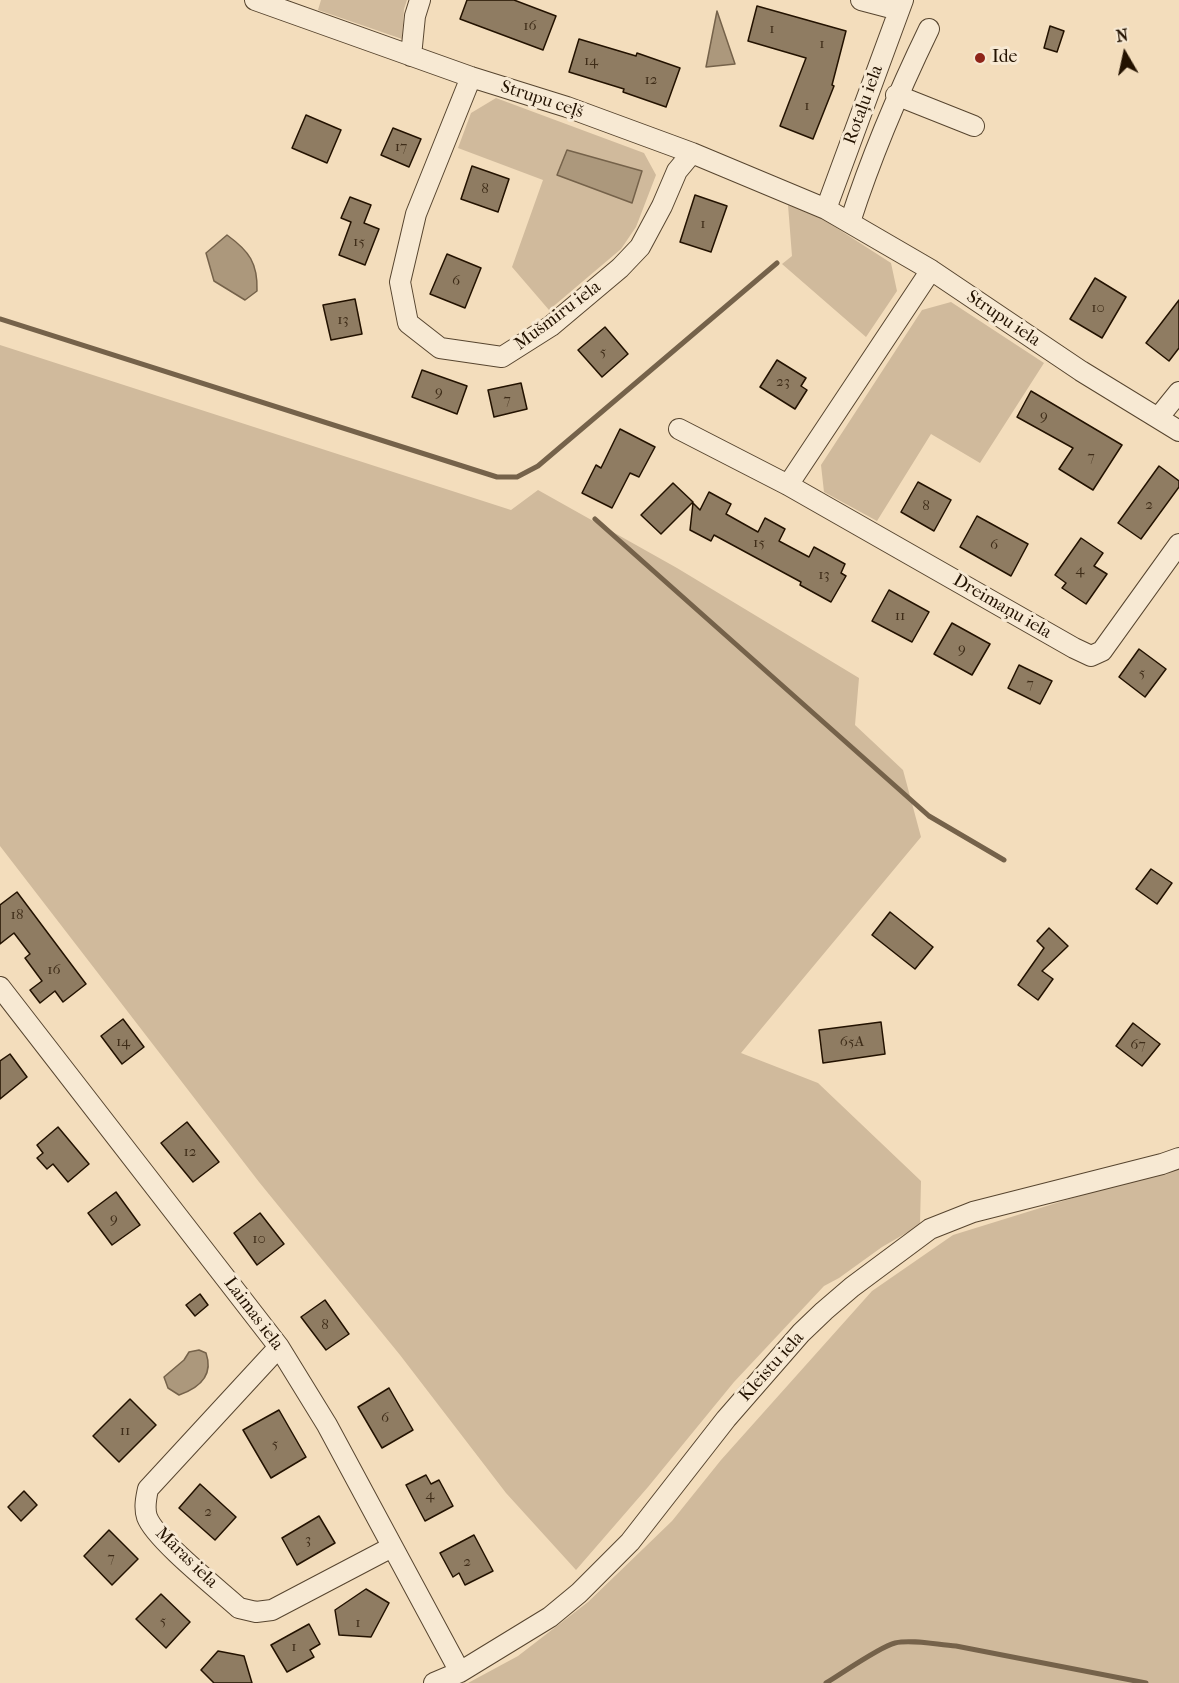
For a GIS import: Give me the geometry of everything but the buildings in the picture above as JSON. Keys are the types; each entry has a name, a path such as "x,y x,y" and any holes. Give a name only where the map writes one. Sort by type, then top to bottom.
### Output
{"street":[{"name":"Strupu ceļš","path":"255,0 471,77 567,107 692,153 826,209"},
{"path":"411,56 415,16 420,0"},
{"path":"861,0 901,5"},
{"name":"Rotaļu iela","path":"826,209 901,5"},
{"path":"850,222 896,95 929,29"},
{"name":"Mušmiru iela","path":"471,77 416,214 400,282 408,323 440,348 502,357 551,326 620,268 640,248 662,207 677,171 692,153"},
{"path":"896,95 974,126"},
{"name":"Strupu iela","path":"826,209 931,270 1081,371 1179,431"},
{"path":"788,486 931,270"},
{"path":"1158,418 1179,392"},
{"name":"Dreimaņu iela","path":"679,429 788,486 1064,643 1091,656 1102,651 1179,544"},
{"name":"Laimas iela","path":"0,987 279,1347 327,1425 460,1672"},
{"name":"Kleistu iela","path":"434,1683 460,1672 550,1617 606,1568 643,1526 726,1419 801,1333 852,1287 930,1229 973,1212 1179,1158"},
{"name":"Māras iela","path":"279,1347 147,1489 145,1506 147,1516 156,1533 239,1608 256,1612 272,1610 392,1547"}],"shaded area":[{"path":"321,0 407,0 404,9 402,39 318,10"},
{"path":"717,11 735,64 706,67"},
{"path":"496,98 644,153 656,175 636,227 621,249 549,310 512,267 543,180 458,148 471,113"},
{"path":"567,150 642,171 632,203 557,175"},
{"path":"788,205 818,216 891,263 897,291 866,337 782,264 792,256"},
{"path":"227,235 246,252 254,265 257,291 245,300 214,281 206,253"},
{"path":"951,302 1044,363 980,463 931,434 877,521 824,492 821,465 922,310"},
{"path":"0,345 511,510 538,490 677,568 859,678 855,725 903,770 921,837 741,1053 818,1083 921,1181 920,1225 882,1247 824,1286 734,1382 576,1570 506,1493 400,1355 259,1182 0,846"},
{"path":"1179,1165 1179,1683 468,1683 518,1656 588,1602 672,1521 721,1460 872,1291 953,1235"},
{"path":"199,1350 206,1353 208,1368 206,1375 193,1389 179,1395 168,1388 164,1377 184,1360 189,1352"}],"waterway":[{"path":"0,319 497,477 517,477 538,466 777,263"},
{"path":"595,519 929,816 1004,860"},
{"path":"826,1683 880,1649 895,1643 909,1642 956,1646 1146,1683"}],"place":[{"name":"Ide","path":"980,58"}]}
